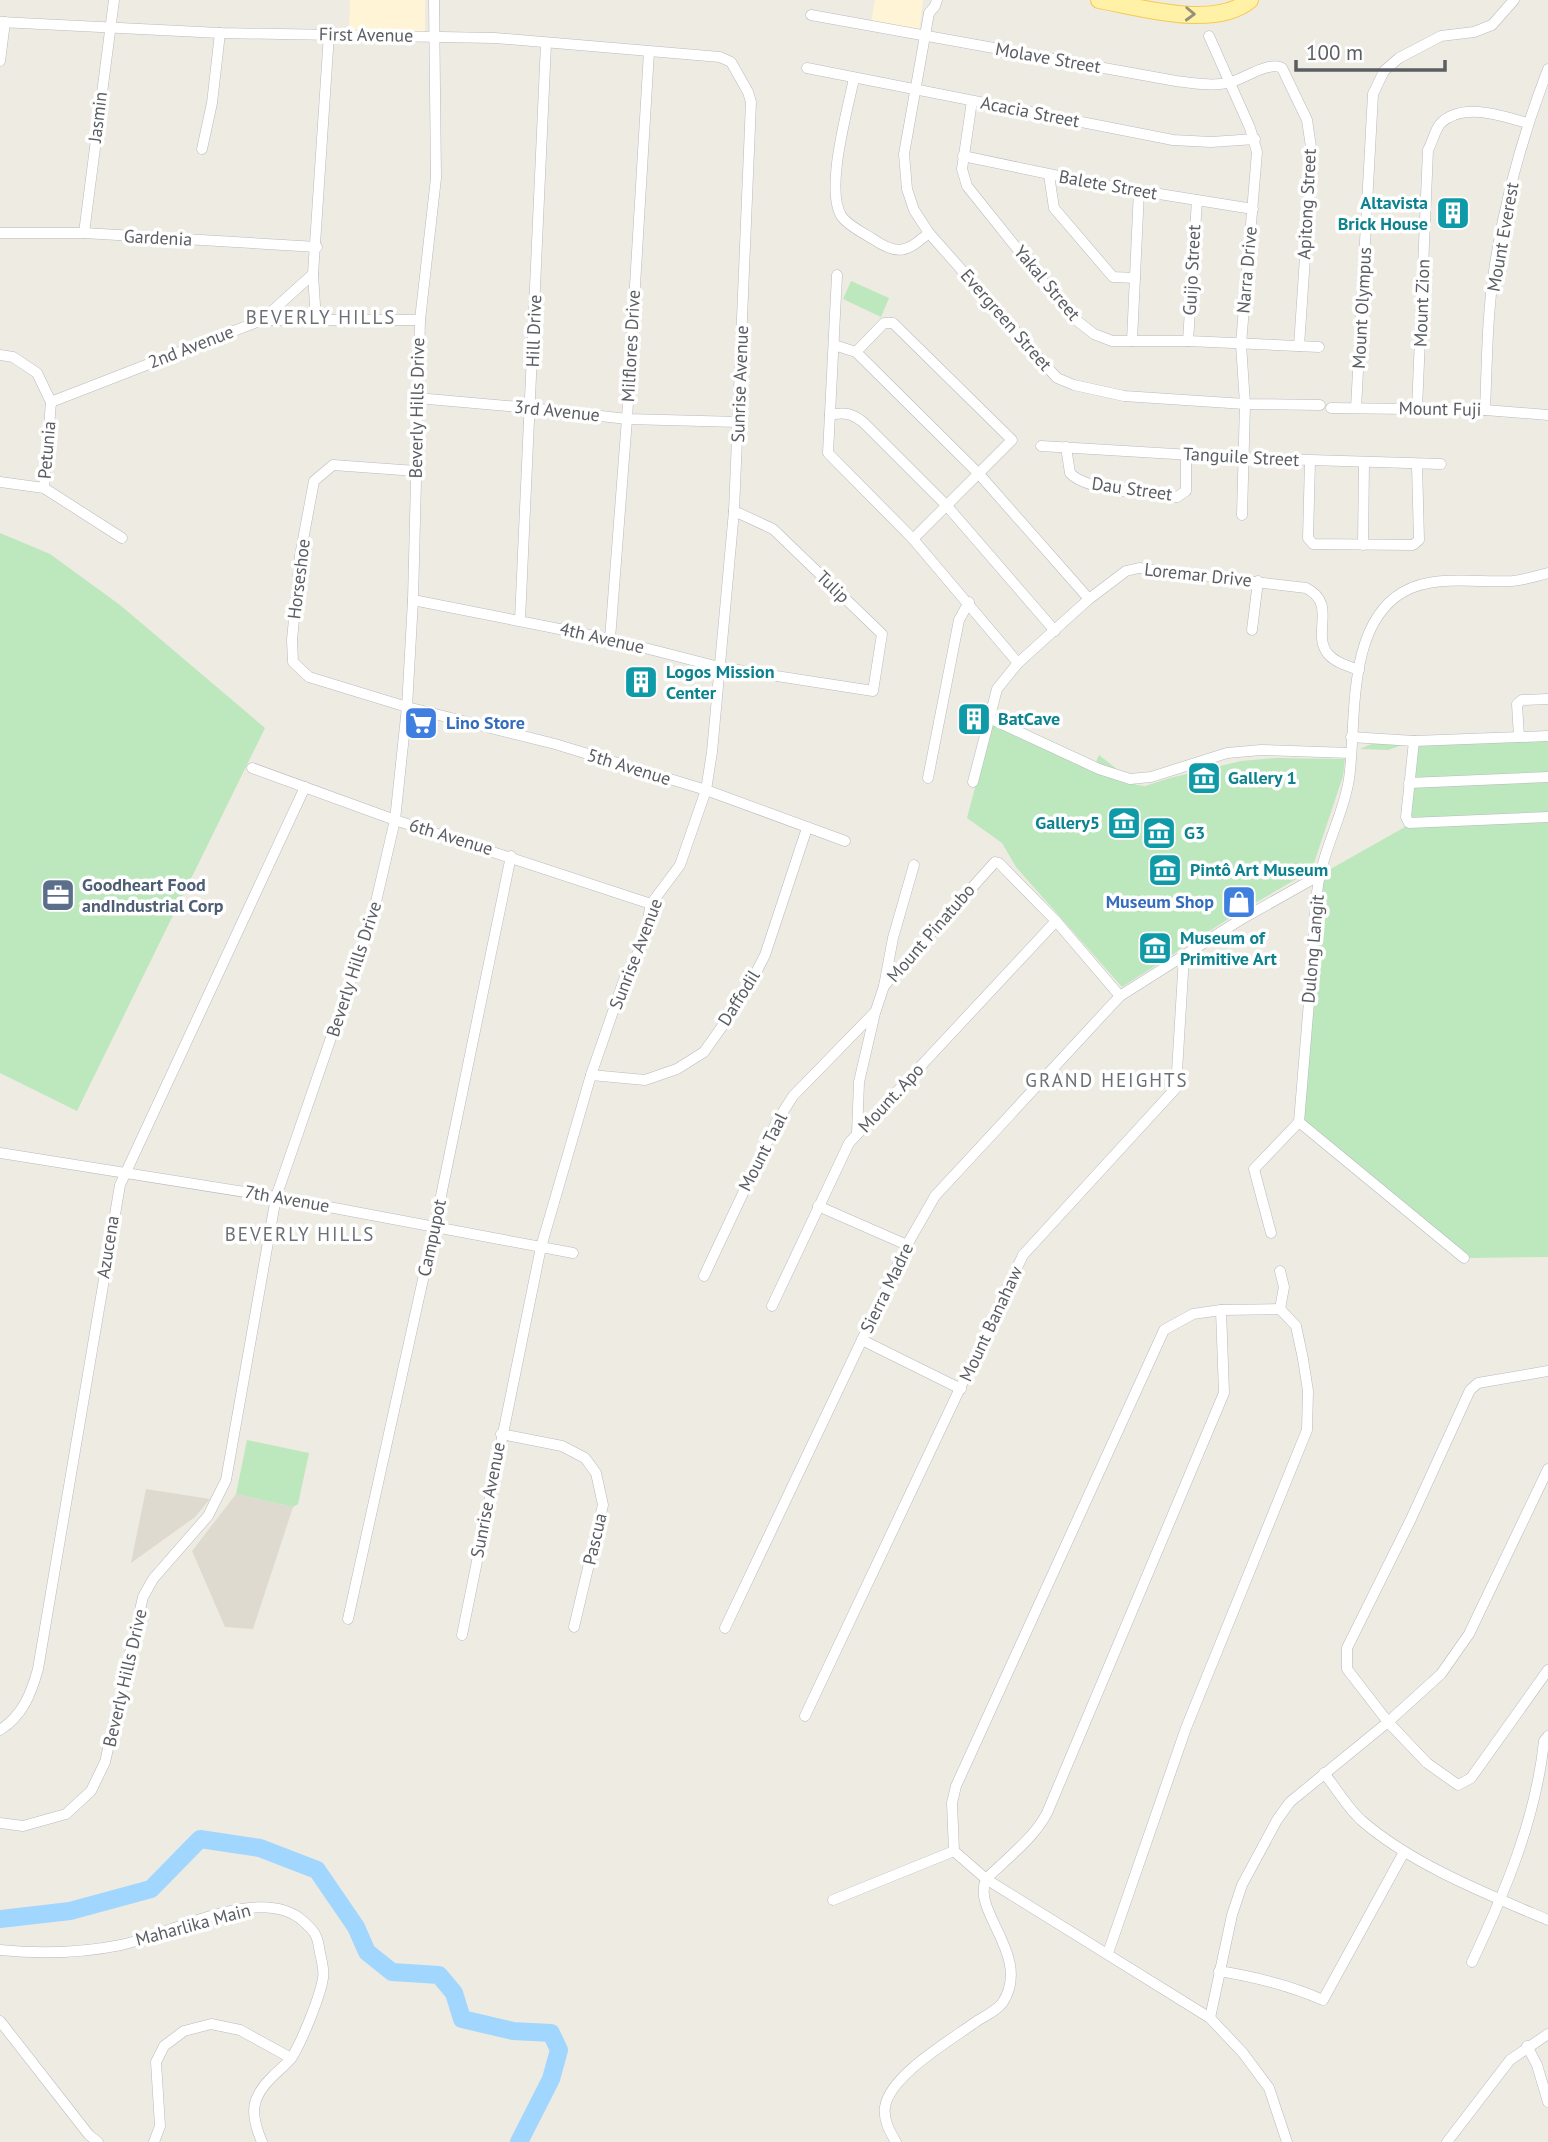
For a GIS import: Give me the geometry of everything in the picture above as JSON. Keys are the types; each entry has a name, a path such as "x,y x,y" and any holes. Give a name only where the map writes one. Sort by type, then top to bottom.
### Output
{"main road":[{"path":"1099,0 1185,14 1227,12 1250,0"}],"street":[{"name":"Jasmin","path":"84,233 114,0"},
{"name":"Beverly Hills Drive","path":"0,1823 23,1826 66,1814 91,1791 105,1762 143,1597 153,1579 208,1516 226,1480 276,1197 372,919 395,820 407,707 413,600 420,320 436,178 434,0"},
{"path":"926,0 929,13"},
{"path":"929,13 937,0"},
{"name":"Mount Olympus","path":"1356,408 1373,94 1384,71 1399,58 1441,36 1474,32 1492,24 1514,0"},
{"name":"Evergreen Street","path":"929,13 904,154 906,178 914,210 929,233 1057,378 1089,390 1124,396 1245,404 1320,405"},
{"name":"Molave Street","path":"811,15 1176,81 1229,83 1274,65 1282,68"},
{"name":"First Avenue","path":"3,22 220,33 433,36 720,57 731,62"},
{"path":"0,61 3,22"},
{"path":"202,149 212,103 220,33"},
{"path":"316,321 313,274 317,247 329,34"},
{"name":"Narra Drive","path":"1209,36 1255,139 1257,152 1241,344 1245,404 1242,515"},
{"name":"Hill Drive","path":"520,620 546,43"},
{"name":"Milflores Drive","path":"610,639 627,419 649,52"},
{"name":"Sunrise Avenue","path":"462,1635 541,1247 591,1075 626,974 643,944 652,904 680,865 706,790 712,752 734,511 751,102 731,62"},
{"name":"Acacia Street","path":"807,68 1173,140 1211,142 1255,139"},
{"name":"Apitong Street","path":"1282,68 1307,120 1312,154 1299,346"},
{"name":"Mount Everest","path":"1485,410 1493,272 1527,123 1548,69"},
{"path":"854,78 834,182 836,201 842,217 884,247 900,251 912,247 929,233"},
{"name":"Yakal Street","path":"972,101 962,169 967,186 1071,316 1094,334 1112,341 1188,341 1319,347"},
{"name":"Mount Zion","path":"1417,409 1429,150 1440,124 1457,114 1487,111 1527,123"},
{"name":"Balete Street","path":"963,156 1049,175 1253,209"},
{"path":"1049,175 1054,208 1113,276 1135,278"},
{"path":"1132,341 1139,190"},
{"name":"Guijo Street","path":"1188,341 1197,200"},
{"name":"Gardenia","path":"0,233 84,233 317,247"},
{"path":"262,320 313,274"},
{"path":"837,275 828,453 914,539 1018,663"},
{"name":"2nd Avenue","path":"51,402 262,320 420,320"},
{"path":"856,352 884,323 893,323 1012,440 914,539"},
{"path":"834,345 856,352 979,474 1089,599"},
{"name":"Petunia","path":"0,355 13,356 37,373 51,402 44,488"},
{"name":"3rd Avenue","path":"417,398 627,419 739,422"},
{"name":"Mount Fuji","path":"1331,408 1485,410 1548,415"},
{"path":"830,415 844,412 853,414 863,422 947,506 1055,631"},
{"name":"Tanguile Street","path":"1041,446 1242,458 1441,464"},
{"name":"Dau Street","path":"1066,447 1068,465 1074,478 1096,486 1177,497 1186,491 1186,455"},
{"path":"1310,461 1310,541 1313,544 1413,545 1419,540 1417,465"},
{"path":"1363,545 1364,463"},
{"name":"Horseshoe","path":"407,707 309,677 293,662 292,640 300,556 314,481 333,465 416,471"},
{"path":"0,482 44,488 122,538"},
{"name":"Tulip","path":"734,511 773,529 882,634 873,691"},
{"name":"Loremar Drive","path":"972,782 998,689 1018,663 1089,599 1126,571 1139,568 1306,588 1312,591 1322,604 1324,647 1329,655 1338,662 1359,670"},
{"name":"Dulong Langit","path":"1299,1122 1320,875 1345,801 1359,670 1368,637 1391,602 1403,593 1429,582 1515,581 1548,573"},
{"path":"1252,630 1258,581"},
{"name":"4th Avenue","path":"413,600 610,639 719,667 873,691"},
{"path":"928,778 959,620 968,602"},
{"path":"1519,737 1517,704 1522,700 1548,699"},
{"name":"5th Avenue","path":"407,707 528,737 706,790 845,841"},
{"path":"989,718 1098,769 1130,779 1151,777 1227,753 1261,750 1350,753"},
{"path":"1351,737 1414,741 1548,736"},
{"path":"1414,741 1406,817 1412,823 1548,817"},
{"name":"6th Avenue","path":"252,768 395,820 652,904"},
{"path":"1409,783 1548,777"},
{"name":"Azucena","path":"0,1730 26,1703 38,1669 116,1202 126,1172 305,787"},
{"name":"Daffodil","path":"591,1075 645,1080 677,1069 704,1052 745,994 765,955 807,828"},
{"name":"Campupot","path":"348,1619 435,1226 511,856"},
{"name":"Mount Pinatubo","path":"857,1134 859,1082 874,1013 884,986 991,865 999,863 1056,921"},
{"path":"884,986 891,948 914,865"},
{"name":"Sierra Madre","path":"725,1628 907,1245 935,1196 1120,996 1240,920 1320,875"},
{"path":"1056,921 1120,996"},
{"name":"Mount. Apo","path":"772,1306 849,1143 1056,921"},
{"name":"Mount Banahaw","path":"805,1716 1023,1255 1177,1088 1184,956"},
{"name":"Mount Taal","path":"704,1276 776,1123 793,1096 874,1013"},
{"path":"1271,1233 1254,1169 1299,1122 1464,1258"},
{"name":"7th Avenue","path":"0,1153 276,1197 573,1253"},
{"path":"818,1206 907,1245"},
{"path":"1280,1271 1284,1287 1280,1309"},
{"path":"1108,1953 1186,1728 1307,1430 1308,1391 1296,1326 1280,1309 1221,1310 1193,1314 1164,1330 956,1786 952,1803 954,1851 986,1879 1210,2018 1243,2053 1269,2088 1287,2142"},
{"path":"896,2142 888,2127 884,2109 889,2093 914,2067 1002,2003 1010,1978 1008,1951 986,1905 986,1879 1040,1828 1224,1393 1221,1310"},
{"path":"862,1340 961,1389"},
{"path":"1548,1371 1478,1383 1470,1390 1411,1519 1347,1648 1347,1669 1388,1722 1427,1763 1458,1785 1471,1778 1548,1670"},
{"name":"Pascua","path":"501,1434 562,1446 585,1458 596,1474 603,1505 574,1627"},
{"path":"1210,2018 1232,1915 1242,1885 1277,1820 1290,1802 1388,1722 1441,1674 1469,1634 1548,1469"},
{"path":"1472,1962 1501,1900 1540,1780 1544,1741 1548,1736"},
{"path":"1324,1773 1360,1819 1404,1852 1548,1920"},
{"path":"833,1900 954,1851"},
{"path":"1219,1970 1294,1987 1323,2000 1404,1852"},
{"name":"Maharlika Main","path":"0,1950 32,1953 84,1950 123,1944 237,1909 260,1906 295,1914 317,1934 324,1977 291,2058 265,2083 256,2098 253,2113 262,2142"},
{"path":"0,2021 89,2135 98,2142"},
{"path":"154,2142 160,2126 156,2062 164,2046 184,2031 211,2024 240,2030 291,2058"},
{"path":"1447,2142 1503,2068 1527,2046 1548,2034"},
{"path":"1527,2046 1537,2065 1548,2102"}],"shaded area":[{"path":"350,0 425,0 425,33 349,32"},
{"path":"875,0 923,0 919,32 871,23"},
{"path":"146,1489 210,1499 195,1517 131,1563"},
{"path":"236,1494 293,1507 253,1629 225,1627 192,1551"}],"green space":[{"path":"851,281 889,298 881,317 843,299"},
{"path":"0,533 50,554 120,605 265,728 77,1111 0,1073"},
{"path":"993,719 1092,772 1099,755 1137,785 1145,786 1241,761 1275,758 1345,759 1343,776 1313,866 1305,874 1236,914 1122,987 1016,867 1002,843 967,818"},
{"path":"1548,738 1548,1257 1464,1258 1299,1122 1320,875 1412,823 1409,783 1413,741 1388,750 1360,749 1383,739"},
{"path":"247,1440 309,1453 298,1504 293,1507 236,1494"}],"waterway":[{"path":"0,1919 70,1911 151,1889 200,1839 260,1848 317,1870 356,1927 367,1952 392,1972 439,1975 454,1993 462,2019 513,2031 551,2033 559,2050 551,2079 519,2142"}],"place":[{"name":"Altavista Brick House","path":"1453,213"},
{"name":"Logos Mission Center","path":"641,682"},
{"name":"BatCave","path":"974,719"},
{"name":"Lino Store","path":"421,723"},
{"name":"Gallery 1","path":"1204,778"},
{"name":"Gallery5","path":"1124,823"},
{"name":"G3","path":"1159,833"},
{"name":"Pintô Art Museum","path":"1165,870"},
{"name":"Goodheart Food andIndustrial Corp","path":"58,895"},
{"name":"Museum Shop","path":"1239,902"},
{"name":"Museum of Primitive Art","path":"1155,948"}],"district":[{"name":"BEVERLY HILLS","path":"321,317"},
{"name":"GRAND HEIGHTS","path":"1107,1080"},
{"name":"BEVERLY HILLS","path":"300,1234"}]}
